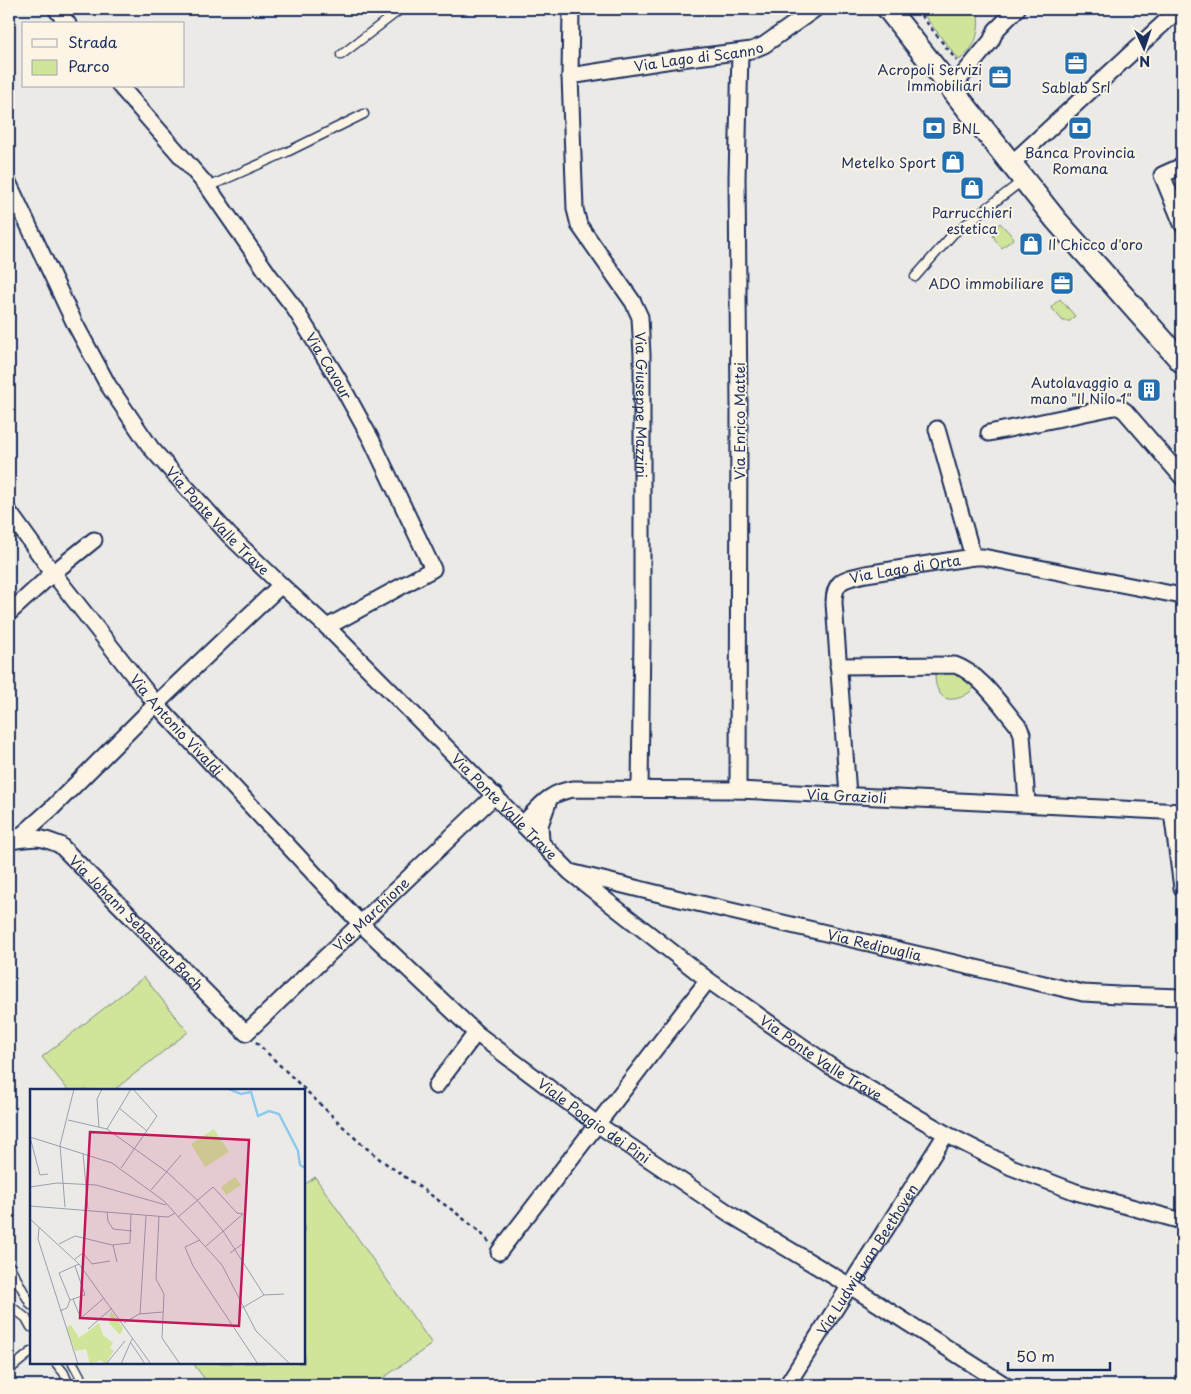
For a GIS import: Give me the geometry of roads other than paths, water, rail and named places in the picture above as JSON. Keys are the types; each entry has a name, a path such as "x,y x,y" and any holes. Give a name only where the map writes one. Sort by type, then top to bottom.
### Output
{"main road":[{"path":"888,9 1061,225 1182,362"}],"street":[{"path":"56,9 66,22"},
{"name":"Via Giuseppe Mazzini","path":"571,9 570,76 575,209 579,225 633,302 640,317 642,355 640,790"},
{"name":"Via Lago di Scanno","path":"570,76 752,50 764,45 815,9"},
{"path":"952,88 991,41 996,30 1017,9"},
{"path":"1018,172 1178,10"},
{"name":"Via Enrico Mattei","path":"738,790 739,407 737,178 740,52"},
{"name":"Via Cavour","path":"122,88 208,188 293,306 330,364 372,441 433,568 326,626"},
{"path":"1182,166 1162,174 1182,224"},
{"name":"Via Ponte Valle Trave","path":"9,184 74,322 108,385 151,448 229,535 280,585 326,626 570,872 708,980 830,1066 946,1134 1011,1168 1066,1188 1182,1221"},
{"path":"989,433 1119,407 1125,410 1182,477"},
{"path":"938,429 973,557"},
{"name":"Via Antonio Vivaldi","path":"9,512 53,573 156,704 360,923"},
{"path":"9,613 53,573 94,540"},
{"name":"Via Lago di Orta","path":"848,795 834,603 835,589 838,585 850,578 866,574 973,557 990,558 1182,596"},
{"path":"156,704 280,585"},
{"path":"838,666 955,665 977,677 1019,727 1022,734 1027,804"},
{"name":"Via Johann Sebastian Bach","path":"156,704 51,809 16,840 35,837 44,838 60,845 246,1032"},
{"name":"Via Grazioli","path":"550,796 560,791 574,789 738,790 1177,812"},
{"name":"Via Marchione","path":"246,1032 495,795"},
{"path":"524,824 550,796"},
{"path":"541,841 540,825 550,796"},
{"path":"1177,812 1182,888"},
{"name":"Via Redipuglia","path":"570,872 1083,992 1119,996 1182,997"},
{"name":"Viale Poggio dei Pini","path":"360,923 476,1033 597,1124 733,1216 850,1286 1005,1385"},
{"path":"499,1252 708,980"},
{"path":"436,1086 476,1033"},
{"name":"Via Ludwig van Beethoven","path":"788,1385 946,1134"}],"lane":[{"path":"341,55 401,9"},
{"path":"208,188 364,114"},
{"path":"915,277 953,234 1018,172"},
{"path":"9,1265 30,1303"},
{"path":"9,1305 26,1318 30,1325"},
{"path":"9,1370 30,1353"},
{"path":"57,1364 70,1385 80,1385 80,1376 74,1364"}],"place":[{"name":"Sablab Srl","path":"1076,63"},
{"name":"Acropoli Servizi Immobiliari","path":"1000,77"},
{"name":"BNL","path":"934,128"},
{"name":"Banca Provincia Romana","path":"1080,128"},
{"name":"Metelko Sport","path":"953,162"},
{"name":"Parrucchieri estetica","path":"972,188"},
{"name":"Il Chicco d'oro","path":"1031,244"},
{"name":"ADO immobiliare","path":"1062,283"},
{"name":"Autolavaggio a mano \"Il Nilo 1\"","path":"1149,390"}]}
